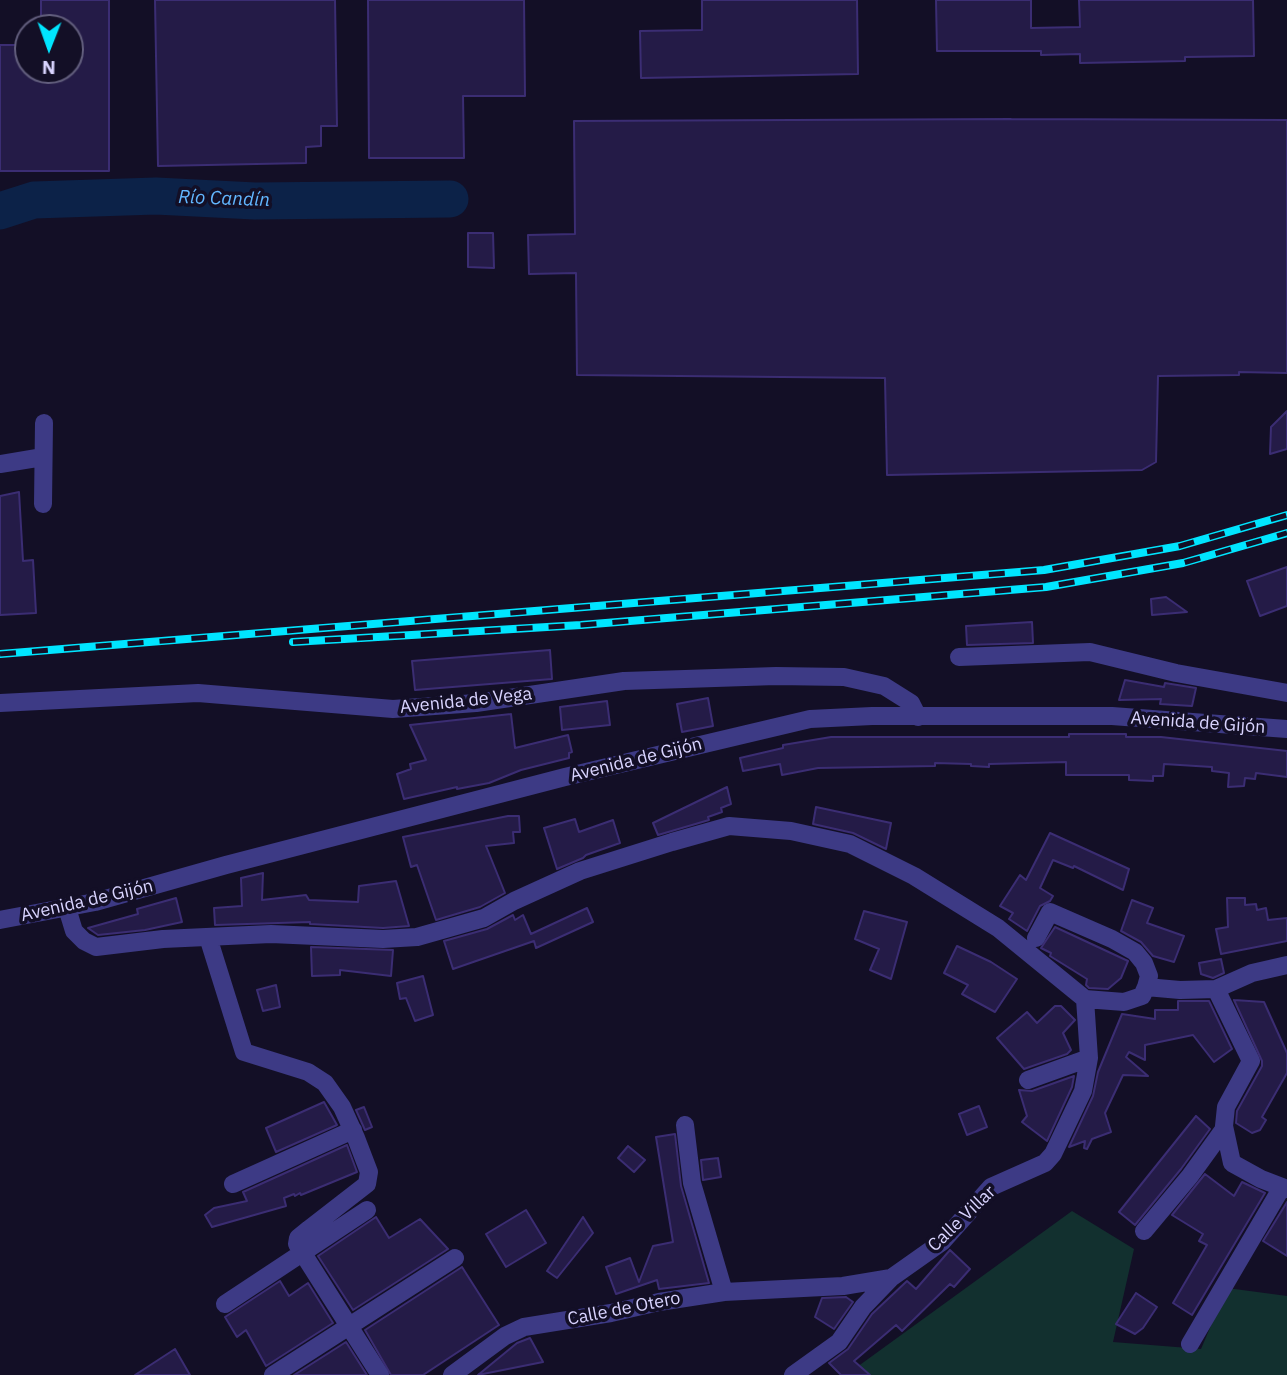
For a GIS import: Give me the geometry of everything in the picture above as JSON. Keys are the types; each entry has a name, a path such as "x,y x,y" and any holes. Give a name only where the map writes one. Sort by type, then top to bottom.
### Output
{"street":[{"path":"43,504 44,424"},
{"path":"0,464 43,457"},
{"path":"958,657 1090,652 1176,673 1287,693"},
{"name":"Avenida de Vega","path":"0,703 198,692 393,709 476,703 624,681 776,676 844,677 884,686 911,703 918,717"},
{"name":"Avenida de Gijón","path":"4,916 66,908 565,777 810,719 1112,716 1287,729"},
{"path":"66,908 74,931 84,941 96,947 271,934 383,939 417,937 484,918 580,871 729,826 791,831 850,844 914,876 998,928 1085,999 1124,1002 1142,996 1149,976 1144,963 1135,952 1050,912 1036,938"},
{"path":"208,937 244,1052 308,1072 325,1083 342,1107 353,1130 369,1172 366,1184 298,1238 296,1244 380,1375"},
{"path":"1146,987 1216,989 1252,973 1287,965"},
{"path":"1190,1344 1284,1188 1232,1163 1224,1129 1226,1107 1251,1061 1216,989"},
{"name":"Calle Villar","path":"891,1278 942,1242 991,1187 1045,1163 1053,1154 1083,1090 1089,1058 1085,999"},
{"path":"1028,1080 1089,1058"},
{"path":"685,1125 692,1183 724,1292"},
{"path":"1144,1231 1224,1129"},
{"path":"233,1184 353,1130"},
{"path":"225,1304 367,1210"},
{"path":"273,1375 455,1258"},
{"path":"793,1375 839,1342 863,1307 891,1278"},
{"name":"Calle de Otero","path":"452,1375 505,1336 524,1327 724,1292 843,1286 891,1278"}],"green space":[{"path":"1072,1211 1134,1249 1113,1342 1201,1349 1227,1288 1287,1296 1287,1375 846,1375"}],"building":[{"path":"41,0 109,0 109,171 0,171 0,45 14,45 14,84 84,84 84,14 41,14"},
{"path":"155,0 335,0 337,126 321,126 321,146 306,147 306,163 158,166"},
{"path":"368,0 524,0 525,96 463,96 464,158 369,158"},
{"path":"702,0 857,0 858,74 641,78 640,31 702,30"},
{"path":"936,0 1031,0 1031,28 1080,27 1079,0 1253,0 1254,56 1185,57 1185,61 1080,63 1080,54 1041,55 1041,51 937,51"},
{"path":"1287,120 1287,373 1239,372 1239,375 1158,376 1156,462 1142,470 887,475 885,378 577,375 576,273 529,274 528,235 575,234 574,121"},
{"path":"468,233 493,233 494,268 468,267"},
{"path":"1287,411 1287,449 1270,454 1271,427"},
{"path":"19,492 23,561 33,560 36,613 0,615 0,496"},
{"path":"1287,567 1287,606 1260,616 1247,581"},
{"path":"1166,597 1187,612 1152,615 1151,599"},
{"path":"1032,622 1033,643 967,645 966,626"},
{"path":"550,650 552,679 415,690 412,661"},
{"path":"1125,680 1164,687 1165,683 1196,688 1192,706 1160,704 1161,699 1119,700"},
{"path":"708,698 713,726 682,732 677,704"},
{"path":"607,701 610,725 562,730 560,707"},
{"path":"511,714 515,748 568,735 572,752 569,753 569,758 521,770 489,783 404,799 397,774 411,769 410,764 426,760 410,725"},
{"path":"1069,734 1126,734 1126,737 1161,737 1287,751 1287,777 1256,773 1255,779 1245,778 1244,786 1228,787 1229,773 1212,771 1212,767 1164,764 1163,776 1153,776 1153,781 1129,780 1129,775 1066,775 1066,762 989,764 989,767 935,763 935,766 818,768 782,775 780,764 743,771 740,758 783,748 783,745 831,737 1069,737"},
{"path":"727,787 731,804 721,808 722,812 708,817 709,820 658,835 653,823"},
{"path":"816,807 891,823 886,849 853,833 813,824"},
{"path":"519,816 520,832 513,832 514,843 486,846 505,893 480,907 436,920 417,865 411,867 403,837"},
{"path":"575,819 579,832 613,820 620,843 557,869 544,828"},
{"path":"1050,833 1129,869 1123,890 1074,866 1073,868 1053,860 1040,888 1053,896 1050,901 1040,906 1027,931 1009,919 1013,913 1000,906 1020,875 1026,880"},
{"path":"263,873 262,900 306,895 309,900 358,902 359,886 396,881 409,926 383,928 310,922 215,925 214,908 242,906 241,878"},
{"path":"176,898 182,922 145,930 98,935 88,928 138,914 137,909"},
{"path":"1227,898 1245,898 1245,905 1256,904 1257,910 1266,908 1268,920 1287,918 1287,941 1221,954 1216,929 1228,927"},
{"path":"1132,900 1153,908 1147,923 1184,936 1174,962 1153,956 1141,942 1121,931"},
{"path":"587,908 593,922 536,948 534,941 453,969 444,941 487,929 513,915 515,920 523,915 531,934"},
{"path":"864,911 907,922 891,979 870,970 879,949 855,939"},
{"path":"1055,927 1128,961 1121,978 1108,989 1089,988 1086,985 1087,979 1041,948"},
{"path":"957,946 991,962 1017,979 995,1012 962,994 968,985 944,973"},
{"path":"311,947 393,950 391,976 340,970 340,975 312,976"},
{"path":"1221,959 1224,973 1213,978 1201,974 1199,963"},
{"path":"423,976 433,1015 415,1021 406,998 400,999 397,983"},
{"path":"276,985 280,1007 263,1011 257,990"},
{"path":"1234,1000 1264,1002 1287,1053 1287,1073 1262,1117 1266,1120 1260,1130 1252,1133 1236,1123 1237,1111 1262,1066 1262,1061"},
{"path":"1178,1001 1209,1001 1232,1049 1214,1062 1193,1035 1145,1045 1145,1060 1129,1052 1126,1057 1148,1076 1123,1075 1105,1113 1111,1132 1092,1139 1087,1149 1084,1148 1085,1141 1069,1147 1093,1096 1098,1072 1122,1014 1155,1019 1155,1010 1178,1010"},
{"path":"1055,1006 1061,1006 1075,1020 1063,1033 1071,1050 1067,1054 1024,1069 997,1038 1027,1012 1037,1023"},
{"path":"1074,1076 1072,1087 1047,1141 1022,1122 1027,1116 1019,1090 1032,1091"},
{"path":"324,1102 337,1125 276,1152 266,1128"},
{"path":"979,1106 987,1127 967,1135 959,1114"},
{"path":"364,1107 372,1127 365,1130 356,1110"},
{"path":"1196,1116 1210,1129 1135,1225 1119,1212"},
{"path":"675,1134 681,1186 709,1283 659,1289 657,1280 616,1294 606,1267 630,1258 639,1282 653,1246 673,1242 656,1137"},
{"path":"347,1145 357,1172 301,1195 294,1194 284,1198 286,1206 212,1227 205,1215 214,1208 247,1201 243,1192"},
{"path":"628,1146 645,1160 634,1172 618,1158"},
{"path":"718,1158 721,1177 703,1180 701,1160"},
{"path":"1205,1174 1234,1196 1242,1182 1265,1193 1192,1315 1173,1303 1207,1245 1199,1241 1203,1234 1172,1215"},
{"path":"1287,1202 1287,1256 1263,1241"},
{"path":"526,1210 546,1243 506,1267 486,1234"},
{"path":"376,1217 389,1238 420,1219 448,1249 353,1310 318,1256"},
{"path":"583,1217 593,1233 557,1278 547,1271"},
{"path":"950,1250 970,1269 954,1287 950,1284 902,1331 896,1325 854,1361 870,1375 841,1375 829,1363 848,1349 872,1314 907,1281 916,1289"},
{"path":"462,1267 499,1325 423,1375 391,1375 365,1330"},
{"path":"280,1281 289,1296 308,1283 333,1323 266,1366 246,1330 237,1337 225,1317"},
{"path":"1136,1293 1157,1307 1143,1328 1135,1334 1116,1324"},
{"path":"846,1297 853,1302 834,1329 815,1317 822,1298"},
{"path":"530,1338 543,1362 478,1375 517,1343"},
{"path":"346,1342 367,1375 294,1375"},
{"path":"175,1349 190,1375 135,1375"}],"waterway":[{"name":"Río Candín","path":"0,211 34,200 156,196 255,201 450,199"}],"railway":[{"path":"0,654 1044,570 1180,546 1287,515"},
{"path":"293,642 581,625 1046,587 1183,563 1287,533"}]}
